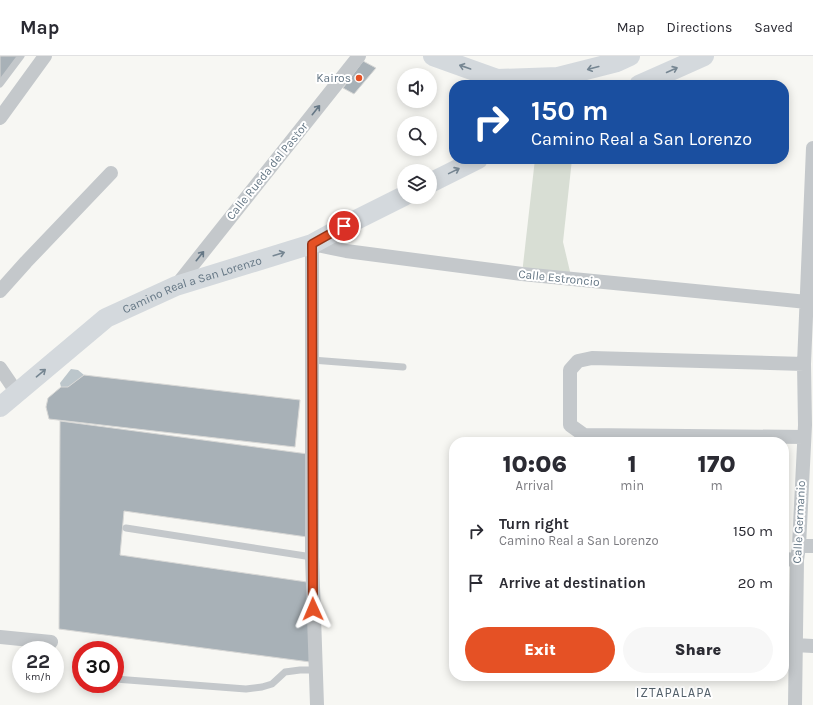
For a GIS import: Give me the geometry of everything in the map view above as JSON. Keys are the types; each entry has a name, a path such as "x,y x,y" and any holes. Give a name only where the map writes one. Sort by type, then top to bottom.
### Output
{"main road":[{"path":"433,56 497,78 558,77 617,62 630,56"},
{"path":"650,80 704,56"},
{"path":"437,180 468,164"},
{"name":"Camino Real a San Lorenzo","path":"0,407 106,318 176,286 312,244 397,200"}],"street":[{"path":"0,118 45,56"},
{"name":"Calle Rueda del Pastor","path":"176,286 359,56"},
{"name":"Calle Germanio","path":"795,705 798,553 807,429 804,364 813,148"},
{"path":"0,291 111,173"},
{"path":"312,244 312,557 317,705"},
{"name":"Calle Estroncio","path":"312,244 346,251 522,274 807,302"},
{"path":"804,364 592,358 578,360 570,370 570,425 584,435 807,429"},
{"path":"0,368 17,393"},
{"path":"0,637 41,641"},
{"path":"796,645 813,646"}],"lane":[{"path":"0,84 21,56"},
{"path":"312,360 403,367"},
{"path":"126,528 312,557"},
{"path":"124,680 246,689 272,684 285,672 316,670"}],"shaded area":[{"path":"534,164 571,164 563,242 572,280 522,274"},
{"path":"71,369 78,370 84,375 68,387 61,387 60,383"}],"building":[{"path":"0,56 18,56 0,80"},
{"name":"Kairos","path":"363,61 376,68 354,94 343,88"},
{"path":"84,375 300,400 295,447 49,419 46,407 48,398 61,387 68,387"},
{"path":"60,421 308,454 307,537 124,511 120,555 307,582 310,662 59,629"}],"place":[{"name":"Kairos","path":"359,78"}],"district":[{"name":"IZTAPALAPA","path":"674,692"}],"route":[{"path":"313,609 312,244 344,226"}]}
